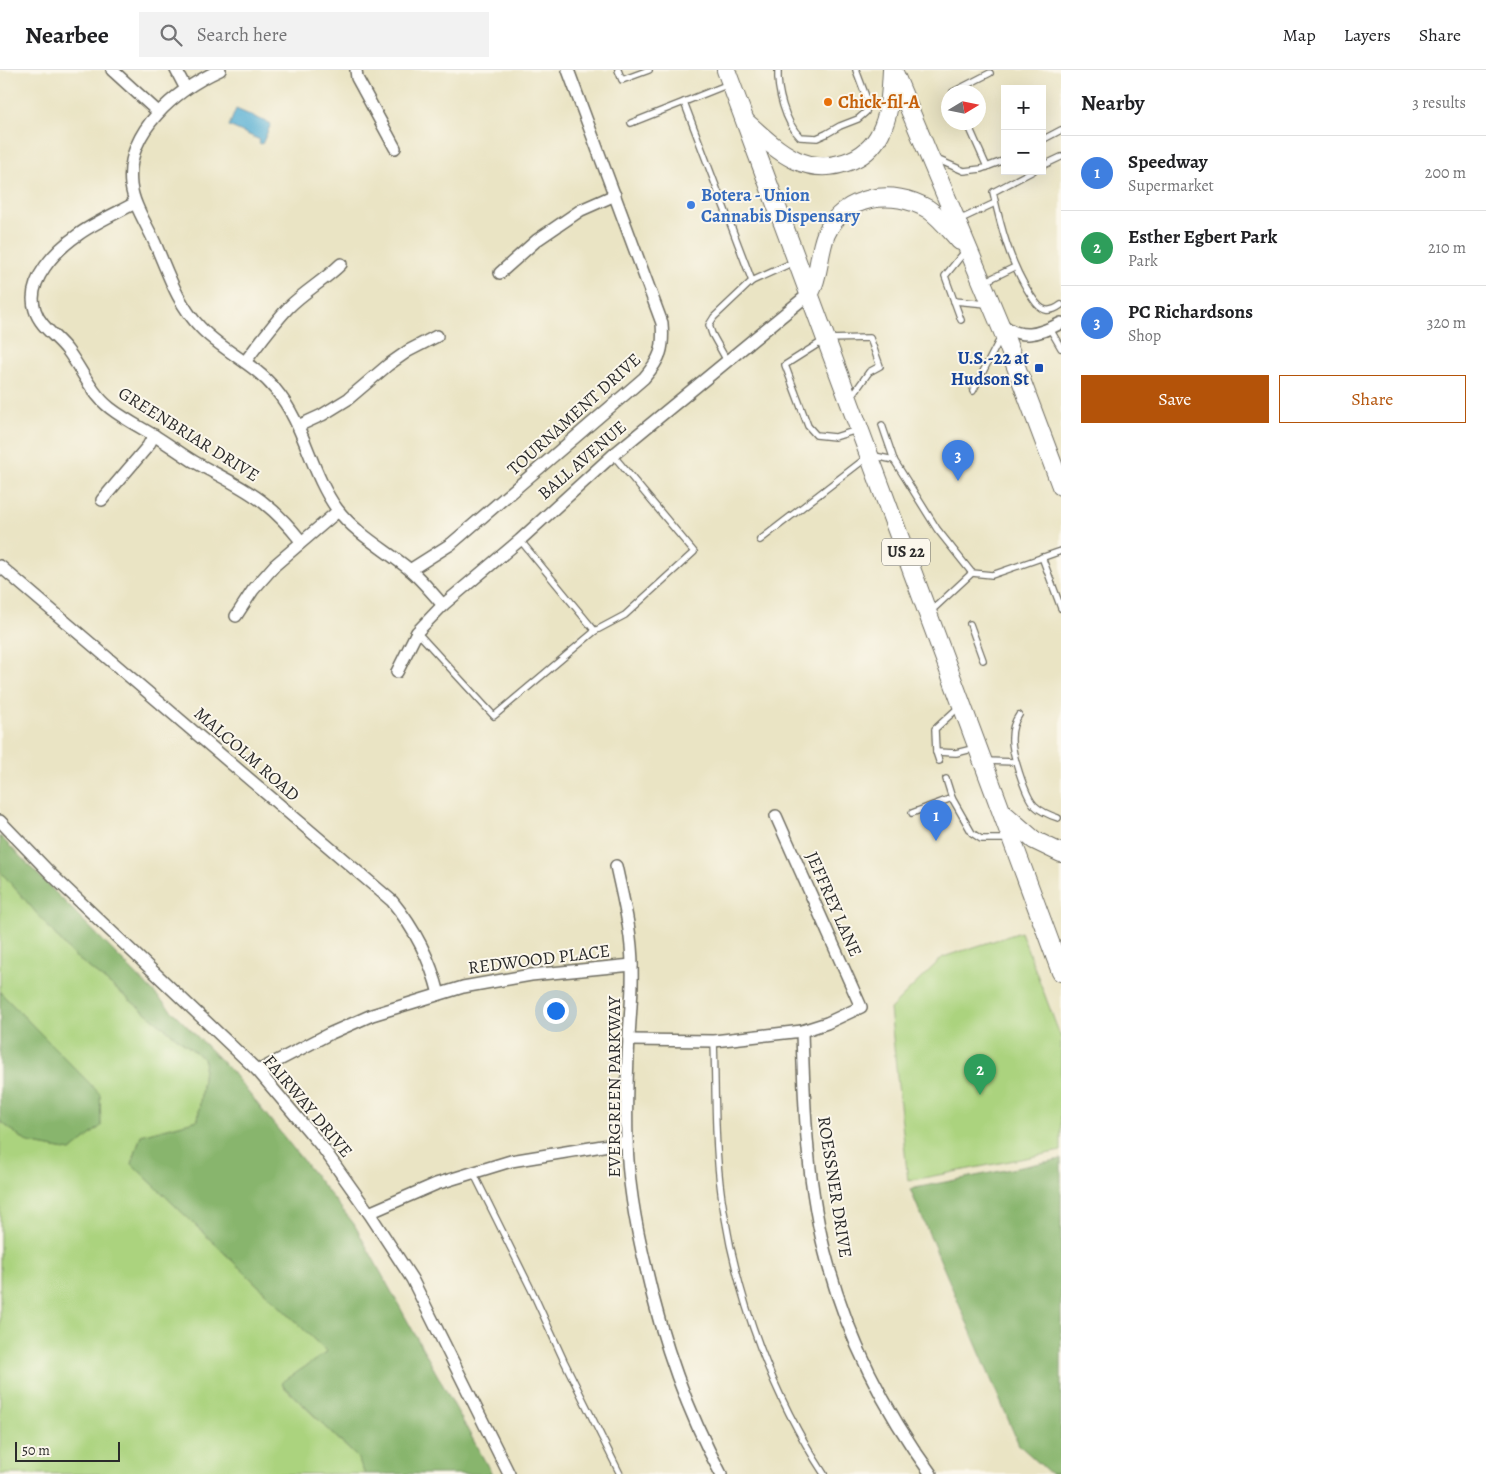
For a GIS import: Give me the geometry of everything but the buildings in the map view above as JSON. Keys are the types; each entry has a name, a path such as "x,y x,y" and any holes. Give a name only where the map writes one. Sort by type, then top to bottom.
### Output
{"highway":[{"path":"745,121 777,149 799,162 821,167 846,162 862,154 875,142 880,134 887,116 893,70"},
{"path":"893,70 1054,453 1061,486"},
{"name":"US 22","path":"729,77 1061,972"},
{"path":"810,293 817,277 822,245 830,226 841,214 865,200 892,197 901,198 919,205 937,216 968,249"},
{"path":"1001,811 1034,840 1049,849 1061,853"}],"street":[{"path":"112,70 158,112"},
{"path":"176,70 186,89"},
{"path":"220,70 186,89 158,112 146,128 138,144 132,164 131,184 135,203 156,244 174,290 185,309 210,338 261,374 276,389 298,426 315,472 324,490 338,511 362,533 410,570 443,605"},
{"path":"356,70 357,78 395,148"},
{"name":"TOURNAMENT DRIVE","path":"410,570 451,544 644,378 656,363 663,343 662,323 568,70"},
{"path":"500,273 537,240 566,220 581,210 615,195"},
{"name":"GREENBRIAR DRIVE","path":"135,203 79,234 55,255 33,288 32,299 35,312 41,322 68,351 84,379 109,408 186,457 226,478 263,502 280,516 301,541"},
{"path":"245,362 270,328 291,305 341,264"},
{"name":"BALL AVENUE","path":"397,672 417,632 443,605 520,540 613,455 810,293"},
{"path":"998,319 1010,330 1032,335 1061,323"},
{"path":"298,426 322,415 348,399 388,365 408,351 437,336"},
{"path":"102,500 148,446 154,435"},
{"path":"236,616 253,590 275,564 338,511"},
{"name":"MALCOLM ROAD","path":"0,566 392,901 410,923 425,952 439,994"},
{"name":"JEFFREY LANE","path":"776,816 861,1007 826,1023 802,1031"},
{"name":"FAIRWAY DRIVE","path":"0,821 53,876 258,1071 323,1148 412,1278 509,1474"},
{"name":"EVERGREEN PARKWAY","path":"616,866 629,930 632,966 628,1040 627,1142 638,1234 654,1302 671,1361 702,1439 721,1474"},
{"name":"REDWOOD PLACE","path":"258,1071 329,1034 372,1015 463,986 530,975 632,966"},
{"path":"628,1040 714,1041 802,1031"},
{"name":"ROESSNER DRIVE","path":"802,1031 804,1100 809,1153 817,1210 828,1263 843,1311 866,1366 891,1413 931,1474"},
{"path":"369,1213 436,1184 511,1161 627,1142"}],"lane":[{"path":"618,70 622,80 649,70"},
{"path":"778,70 779,92 792,127 800,137 810,138 826,134 866,112 868,107 867,96 856,70"},
{"path":"966,85 991,71"},
{"path":"632,123 684,102 729,77"},
{"path":"684,102 752,281"},
{"path":"971,130 987,167"},
{"path":"1046,138 1061,130"},
{"path":"929,156 964,171 987,167 1001,162"},
{"path":"1046,164 1061,156"},
{"path":"1025,175 993,192 1003,231 1015,267 1034,301 1046,310 1054,309 1061,305"},
{"path":"957,221 996,202"},
{"path":"961,320 945,276 968,249"},
{"path":"727,361 709,325 714,317 752,281 798,260"},
{"path":"983,283 1015,267"},
{"path":"954,301 998,319 973,390"},
{"path":"1050,329 1061,348"},
{"path":"849,400 869,372 880,366 870,338 826,339 785,365 808,426 816,435 835,437 860,429"},
{"path":"882,424 894,460 937,530 972,573 992,575 1061,551"},
{"path":"417,632 494,716 595,631 625,615 694,552 613,455"},
{"path":"760,540 870,455 894,460"},
{"path":"520,540 595,631"},
{"path":"1042,557 1061,608"},
{"path":"929,612 972,573"},
{"path":"970,624 983,660"},
{"path":"940,761 936,752 936,729 962,704"},
{"path":"1019,715 1015,721 1012,735 1016,762 1030,800 1041,811 1058,818"},
{"path":"936,752 980,754 1016,762"},
{"path":"946,779 952,798 972,833 980,838 1011,839"},
{"path":"912,812 952,798"},
{"path":"714,1041 716,1134 723,1212 736,1272 760,1347 778,1389 824,1474"},
{"path":"474,1172 620,1474"}],"green space":[{"path":"0,836 231,1071 354,1224 492,1474 365,1474 357,1457 281,1383 327,1352 132,1164 141,1135 198,1120 205,1060 72,954 0,871"},
{"path":"0,871 72,954 205,1060 198,1120 141,1135 132,1164 327,1352 281,1384 357,1457 365,1474 0,1474 0,1121 28,1143 71,1151 101,1126 99,1094 0,992"},
{"path":"1021,932 1061,1038 1061,1151 908,1181 890,1009 943,957"},
{"path":"0,992 100,1094 101,1126 71,1151 28,1143 0,1121"},
{"path":"1061,1159 1061,1474 1051,1474 1019,1445 910,1189"}],"water":[{"path":"236,109 271,124 262,144 259,143 260,140 229,126"}],"place":[{"name":"Chick-fil-A","path":"828,102"},
{"name":"Botera - Union Cannabis Dispensary","path":"691,205"},
{"name":"U.S.-22 at Hudson St","path":"1039,368"},
{"name":"PC Richardsons","path":"958,481"},
{"name":"Speedway","path":"936,841"},
{"name":"Esther Egbert Park","path":"980,1095"}]}
